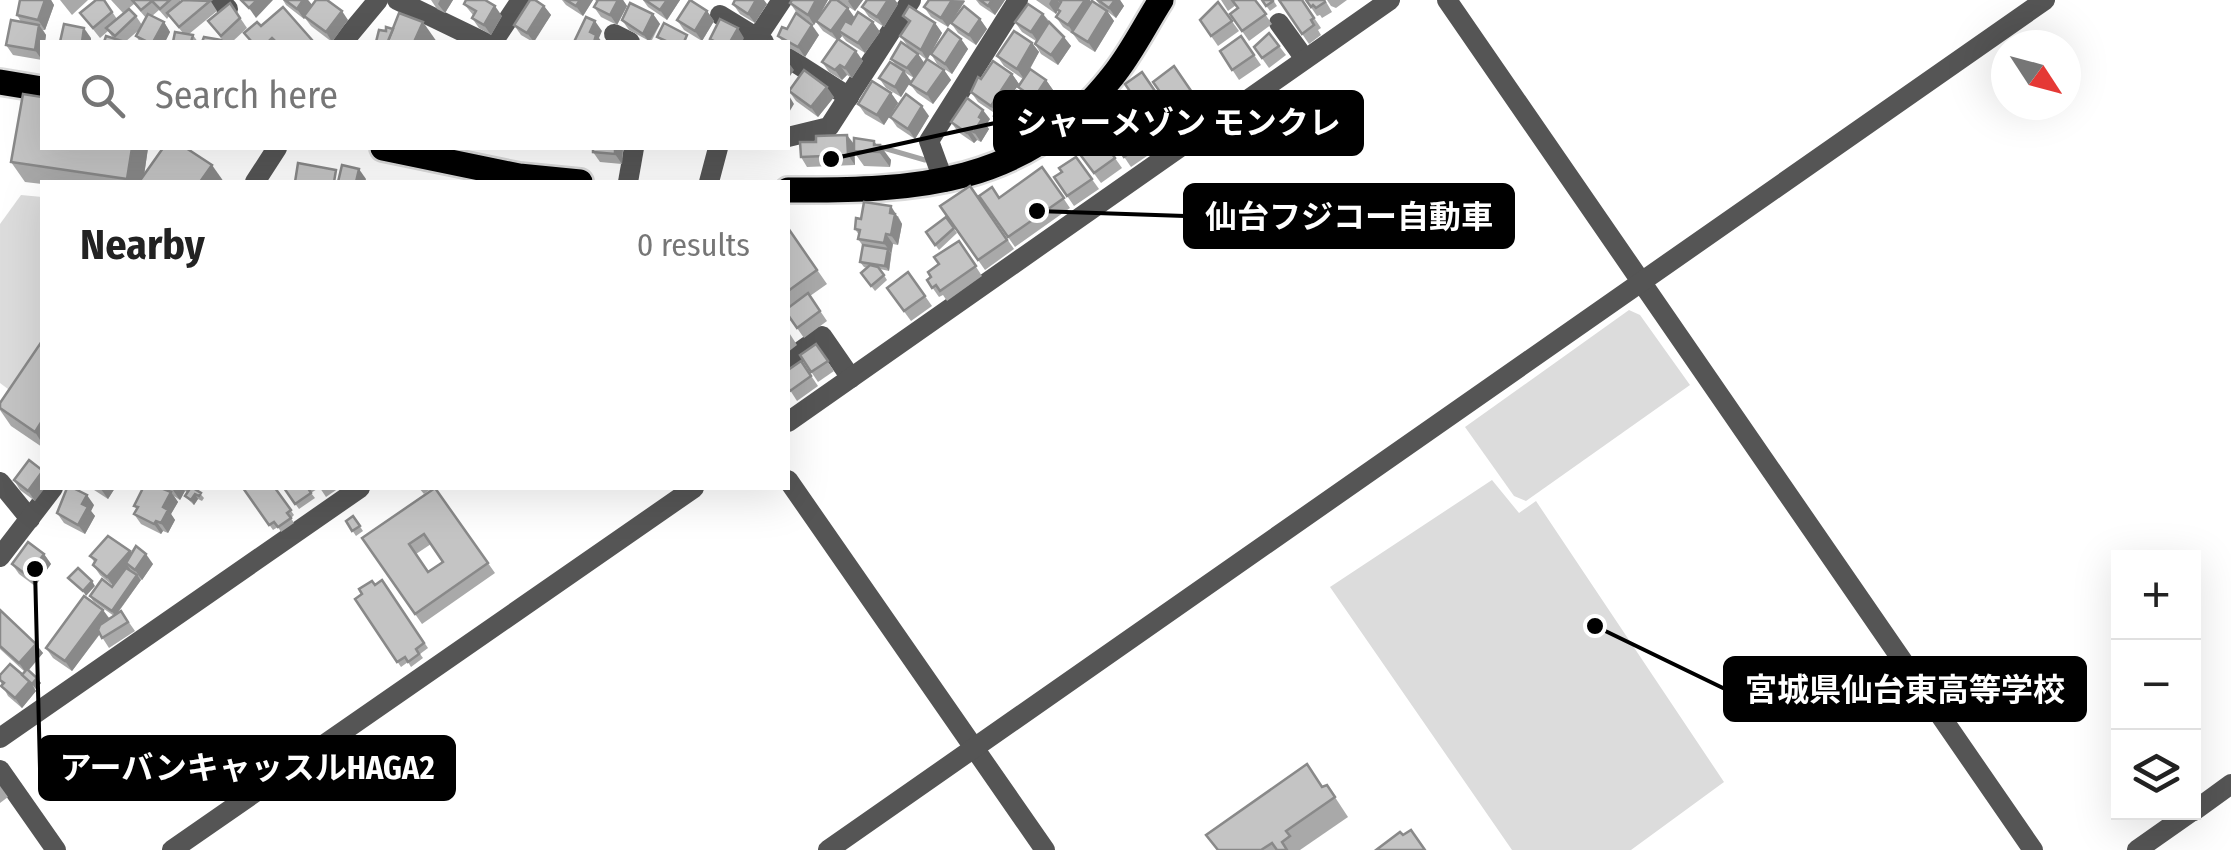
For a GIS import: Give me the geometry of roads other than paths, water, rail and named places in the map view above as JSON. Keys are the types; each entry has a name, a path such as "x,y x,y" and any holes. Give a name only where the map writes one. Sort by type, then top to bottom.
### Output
{"main road":[{"path":"790,190 882,189 944,182 1016,156 1061,127 1114,76 1161,0"},
{"path":"0,82 40,88"},
{"path":"393,150 558,180"}],"street":[{"path":"345,40 378,0"},
{"path":"397,0 480,40"},
{"path":"494,40 521,0"},
{"path":"759,40 782,0"},
{"path":"790,136 829,127 911,0"},
{"path":"790,421 1390,0"},
{"path":"1446,0 2032,850"},
{"path":"828,850 2044,0"},
{"path":"944,182 930,141 1024,3"},
{"path":"720,15 757,40"},
{"path":"1279,23 1305,59"},
{"path":"790,59 850,97"},
{"path":"256,180 276,150"},
{"path":"628,180 634,150"},
{"path":"710,180 717,150"},
{"path":"790,359 822,336 851,378"},
{"path":"0,482 30,519"},
{"path":"790,483 1045,850"},
{"path":"0,557 52,490"},
{"path":"0,738 357,490"},
{"path":"172,850 691,490"},
{"path":"0,770 56,850"},
{"path":"2201,806 2231,784"},
{"path":"2137,850 2180,820"}],"waterway":[{"path":"880,147 925,160"}],"place":[{"name":"シャーメゾン モンクレ","path":"831,159"},
{"name":"仙台フジコー自動車","path":"1037,211"},
{"name":"アーバンキャッスルHAGA2","path":"35,569"},
{"name":"宮城県仙台東高等学校","path":"1595,626"}]}
